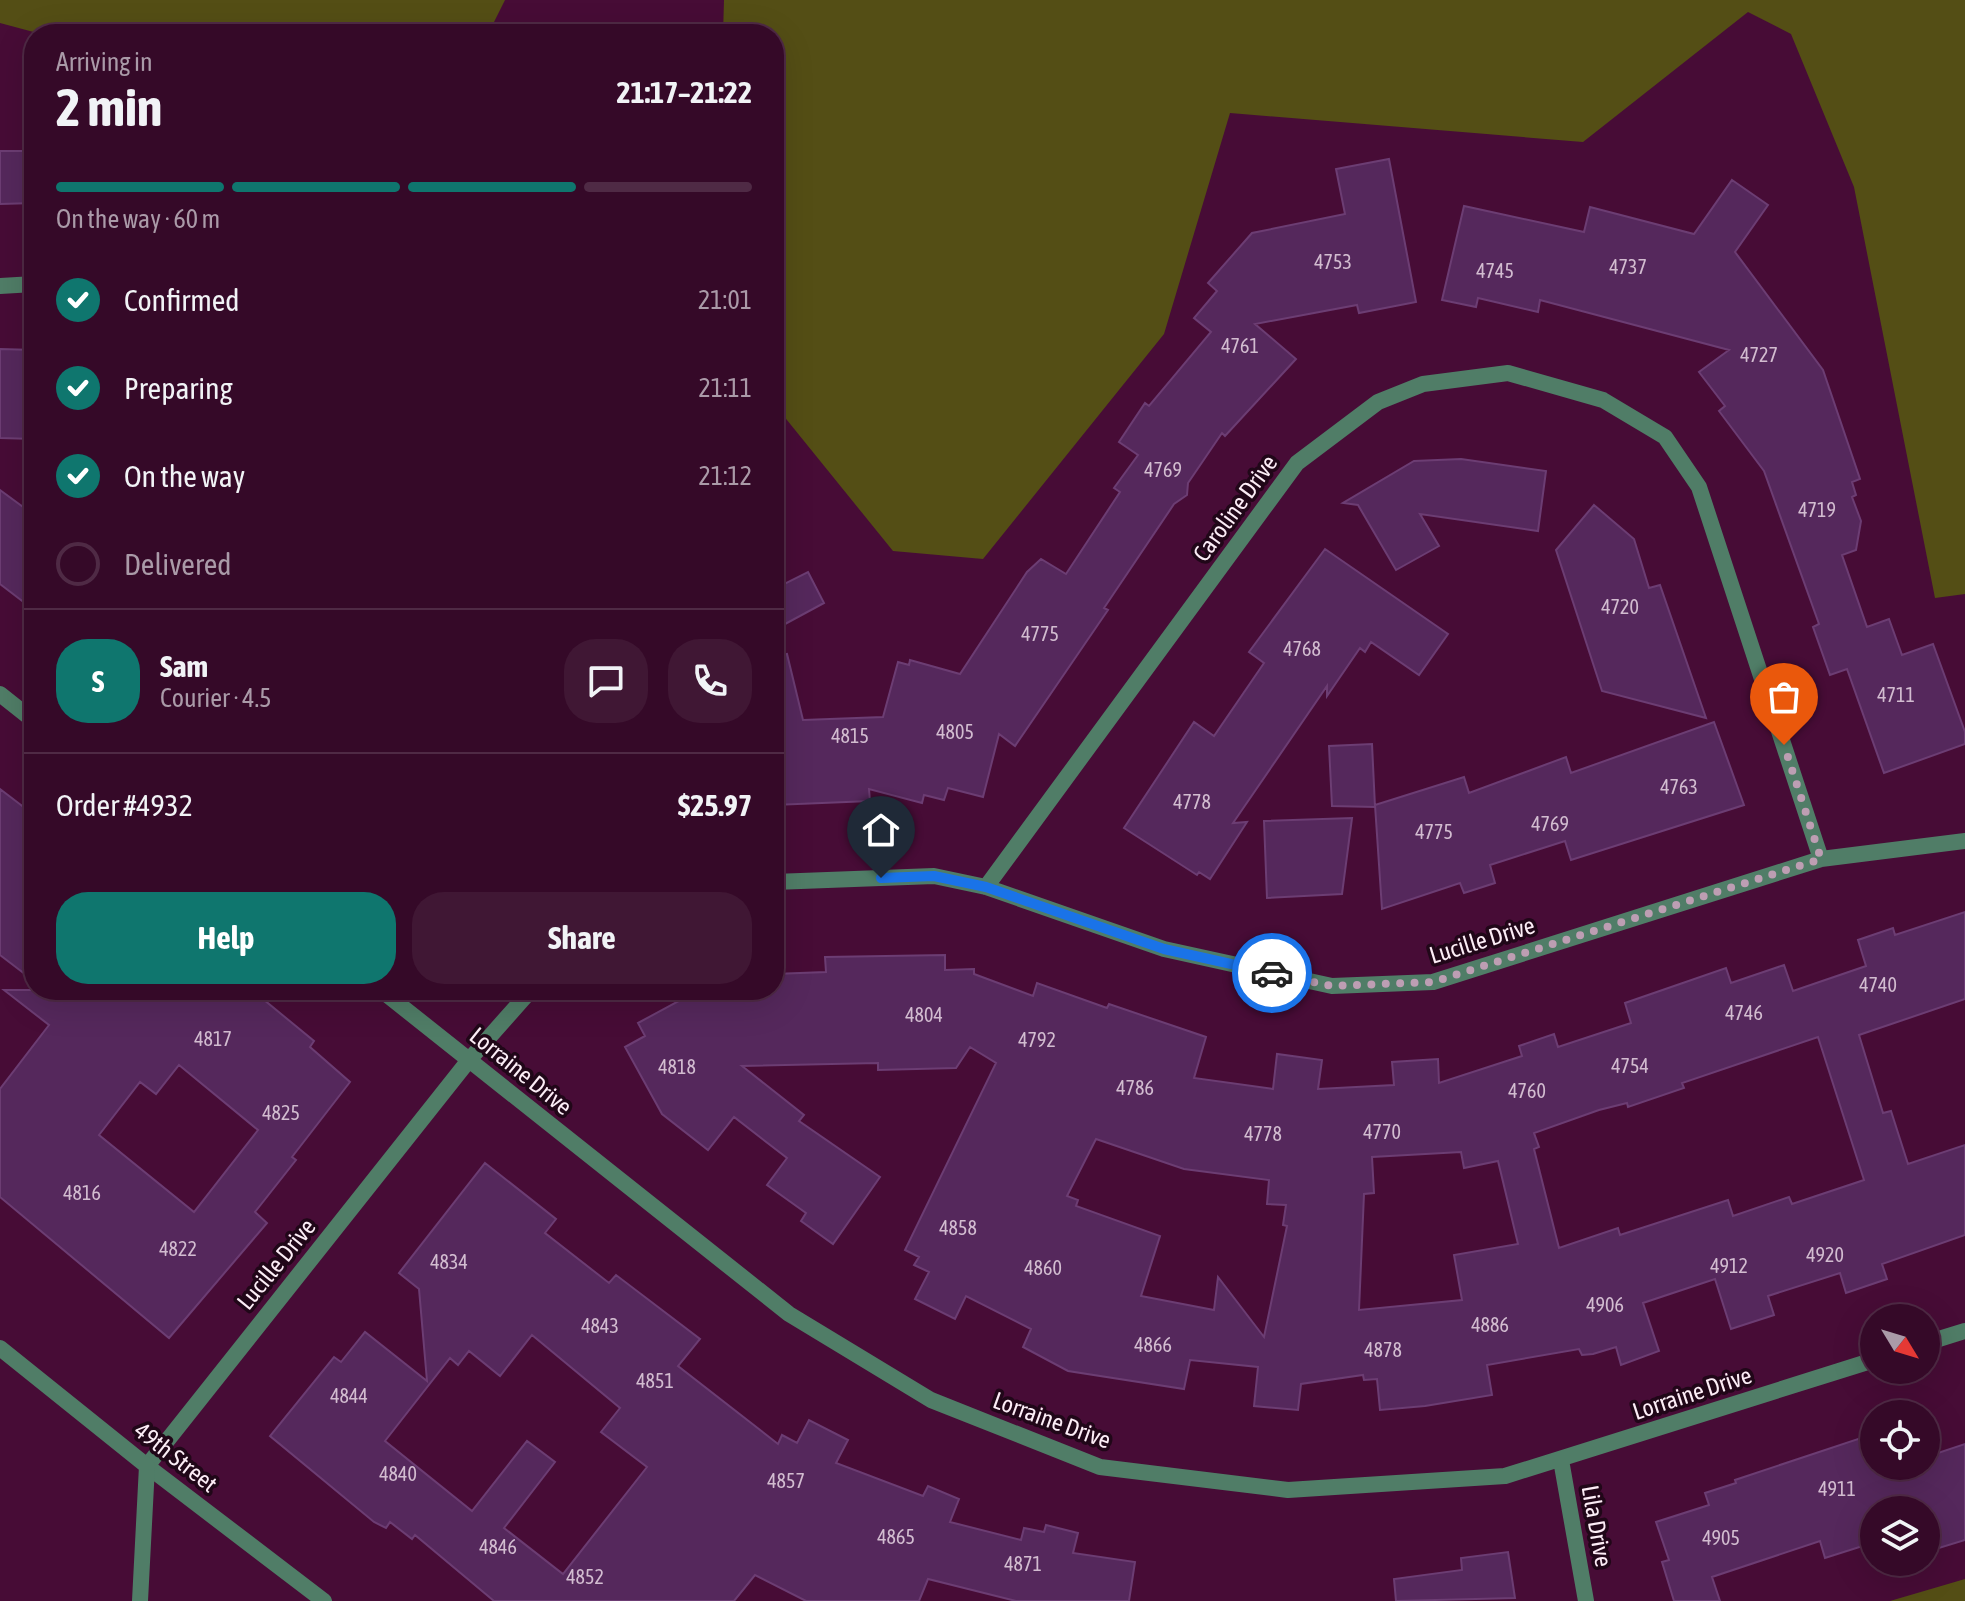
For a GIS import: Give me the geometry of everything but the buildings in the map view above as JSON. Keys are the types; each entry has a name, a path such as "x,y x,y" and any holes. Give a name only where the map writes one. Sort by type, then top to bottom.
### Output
{"street":[{"path":"0,286 24,285"},
{"name":"Caroline Drive","path":"986,887 1297,463 1378,402 1423,384 1508,373 1603,400 1665,437 1699,487 1821,859"},
{"path":"0,694 24,713"},
{"name":"Lucille Drive","path":"784,882 934,876 986,887 1164,949 1332,986 1392,985 1433,982 1821,859 1965,841"},
{"name":"Lorraine Drive","path":"394,1000 789,1314 931,1400 1100,1467 1288,1490 1505,1476 1860,1364"},
{"name":"Lucille Drive","path":"147,1466 469,1060 522,1000"},
{"path":"1940,1339 1965,1331"},
{"name":"49th Street","path":"0,1348 147,1466 324,1601"},
{"name":"Lila Drive","path":"1561,1460 1586,1601"},
{"path":"140,1601 147,1466"}],"shaded area":[{"path":"0,0 505,0 493,24 24,24 24,29 0,23"},
{"path":"724,0 1965,0 1965,594 1935,598 1854,187 1791,34 1748,12 1583,142 1230,113 1164,334 983,559 893,551 784,416 784,24 723,24"},
{"path":"1965,1579 1965,1601 1890,1601"}],"way so far":[{"path":"1272,973 1332,986 1433,982 1821,859 1784,745"}],"route":[{"path":"881,878 934,876 986,887 1164,949 1272,973"}]}
